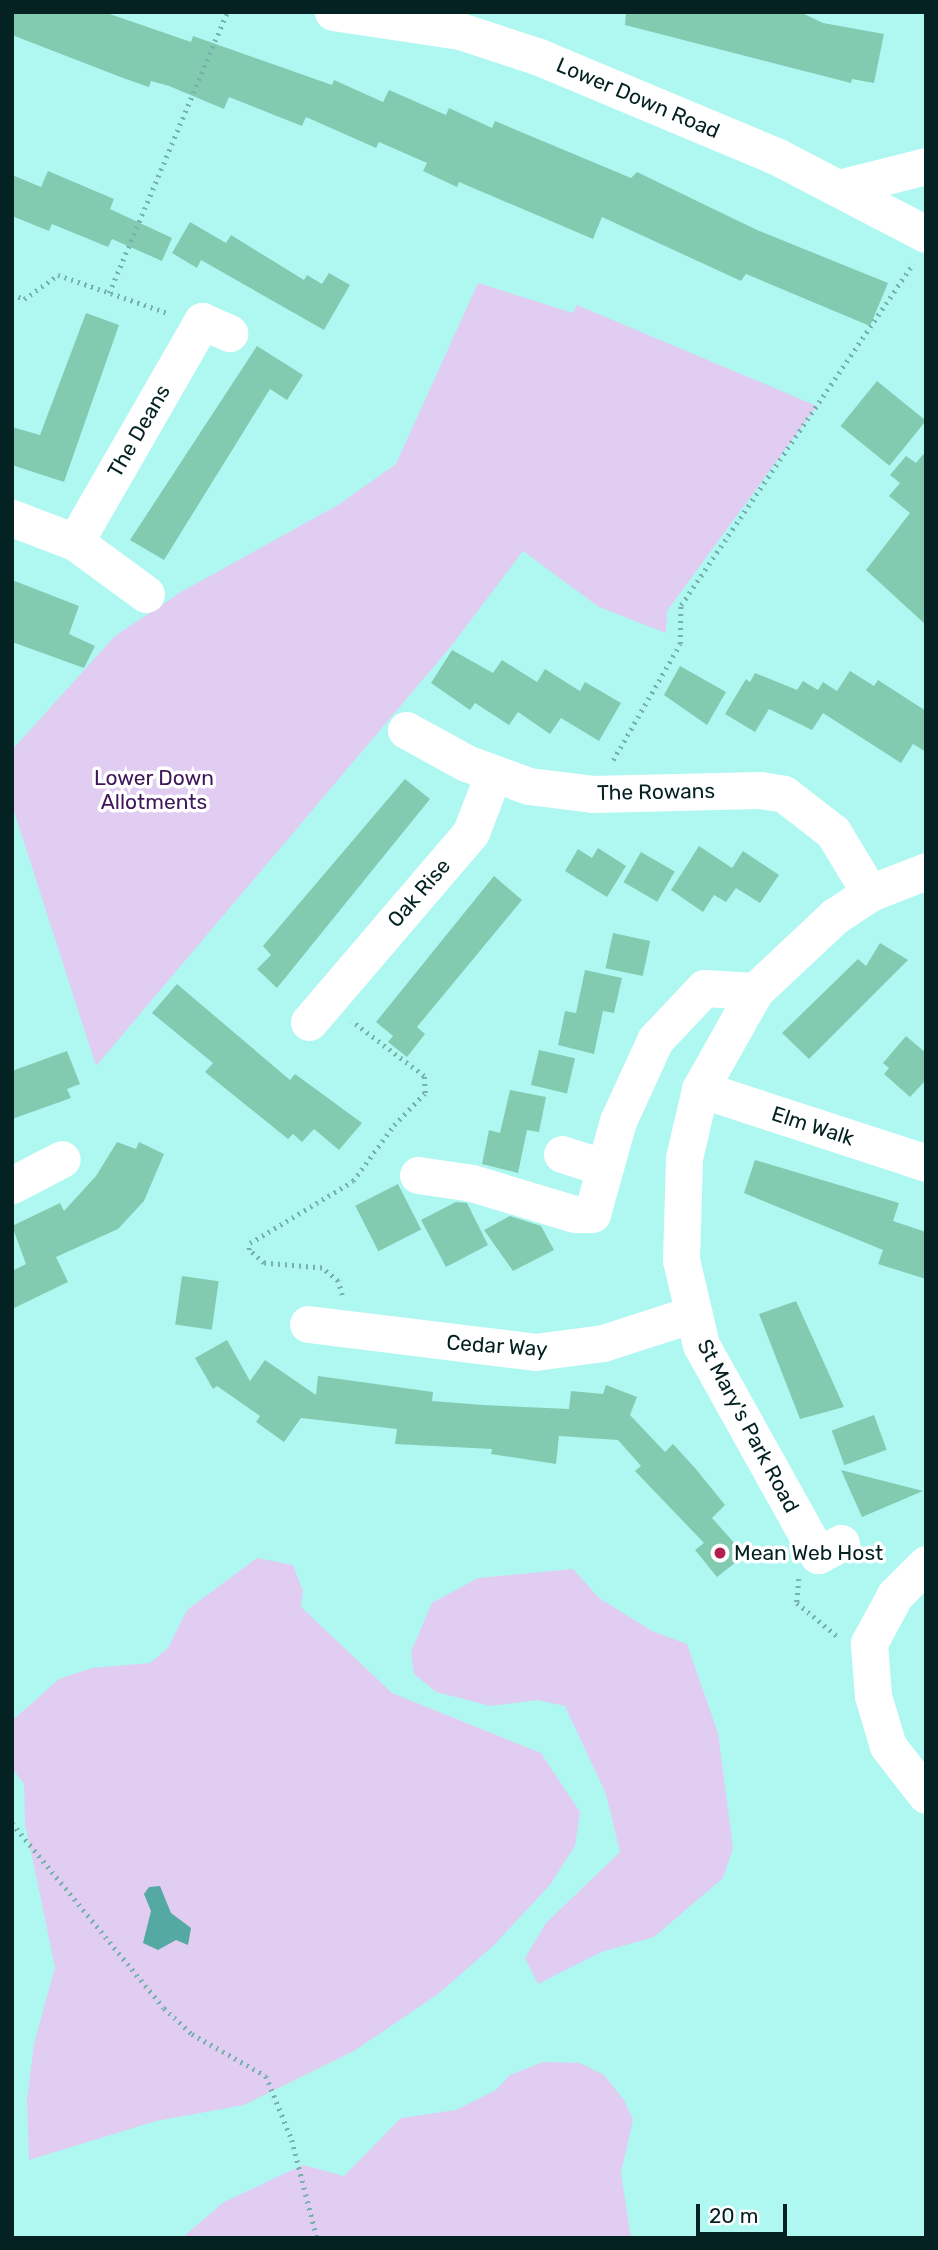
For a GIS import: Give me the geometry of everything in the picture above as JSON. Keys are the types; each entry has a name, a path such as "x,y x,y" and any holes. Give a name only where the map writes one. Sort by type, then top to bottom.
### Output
{"street":[{"name":"Lower Down Road","path":"333,12 460,31 512,47 843,187 922,244"},
{"path":"843,187 926,166"},
{"name":"The Deans","path":"75,542 203,322"},
{"path":"12,518 75,542 146,594"},
{"name":"The Rowans","path":"406,730 493,775 593,794 760,790 785,794 833,832 870,893"},
{"name":"Oak Rise","path":"328,1013 471,832 493,775"},
{"name":"St Mary's Park Road","path":"830,1549 716,1377 693,1314 679,1213 684,1158 700,1089 755,991 817,930 870,893 926,871"},
{"path":"418,1175 472,1183 575,1214 592,1214 618,1121 649,1051 691,997 714,986 755,991"},
{"name":"Elm Walk","path":"700,1089 926,1163"},
{"path":"562,1154 605,1168"},
{"name":"Cedar Way","path":"330,1317 535,1352 603,1343 693,1314"},
{"path":"926,1564 895,1595 869,1643 873,1696 888,1746 926,1795"}],"path":[{"path":"109,293 227,12"},
{"path":"593,794 680,644 681,605 922,244"},
{"path":"12,295 24,299 58,275 171,314 203,322"},
{"path":"328,1013 424,1076 427,1089 353,1181 250,1243 248,1250 264,1263 322,1268 338,1281 330,1317"},
{"path":"830,1549 800,1572 797,1602 838,1637 869,1643"},
{"path":"12,1823 164,2008 192,2034 266,2076 292,2140 317,2238"}],"green space":[{"name":"Lower Down Allotments","path":"478,283 573,313 577,305 817,406 667,611 666,633 599,607 523,551 452,645 96,1066 12,805 12,750 115,636 181,592 338,505 396,464"},
{"path":"257,1558 293,1565 303,1591 301,1607 392,1693 541,1753 580,1812 575,1846 549,1886 492,1947 438,1994 354,2051 244,2105 156,2121 29,2160 27,2100 34,2044 55,1967 25,1823 24,1784 12,1768 12,1721 59,1679 92,1668 150,1663 168,1648 187,1610"},
{"path":"573,1569 599,1598 652,1631 687,1644 718,1733 733,1848 723,1878 654,1937 601,1952 538,1984 525,1958 546,1923 620,1852 606,1794 565,1706 538,1700 491,1706 436,1692 414,1674 411,1652 432,1603 478,1578"},
{"path":"543,2062 580,2063 604,2075 624,2100 633,2120 621,2173 631,2238 182,2238 224,2202 303,2165 344,2176 401,2118 456,2110 496,2090 510,2075"}],"water":[{"path":"160,1886 171,1913 191,1928 188,1945 176,1940 158,1950 143,1943 151,1911 144,1894 149,1887"}],"building":[{"path":"12,12 104,12 191,42 193,36 332,85 334,80 383,102 389,90 446,115 449,108 492,128 495,121 631,178 637,172 757,230 888,283 870,326 746,274 741,281 602,217 593,239 459,182 457,187 423,171 427,163 379,142 376,148 306,117 302,126 229,97 224,109 169,86 151,81 149,87 123,78 12,35"},
{"path":"626,12 800,12 823,23 884,34 874,83 852,79 851,83 625,25"},
{"path":"48,171 114,199 110,209 172,238 162,261 112,239 108,247 52,224 49,231 12,216 12,175 41,187"},
{"path":"190,222 226,243 231,235 304,280 307,275 322,284 329,273 350,285 324,330 201,260 197,268 172,253"},
{"path":"86,313 119,325 64,482 12,465 12,427 40,435"},
{"path":"257,346 303,375 287,400 270,389 164,560 130,540"},
{"path":"877,381 926,421 889,466 840,426"},
{"path":"926,451 926,625 866,570 910,513 889,496 900,483 890,475 906,456 916,463"},
{"path":"12,580 79,606 69,634 95,646 84,668 12,642"},
{"path":"452,650 493,673 502,660 537,682 545,669 580,691 585,682 621,703 599,741 561,718 550,734 518,712 509,725 475,703 470,710 431,683"},
{"path":"680,666 726,692 707,725 664,695"},
{"path":"850,671 874,686 878,680 926,711 926,752 913,744 901,763 823,713 812,730 769,709 755,732 725,714 746,679 750,682 755,673 797,690 803,681 818,690 823,682 837,691"},
{"path":"405,779 430,799 277,988 257,969 271,955 263,946"},
{"path":"699,846 732,868 743,851 779,875 760,903 736,888 726,902 714,895 703,912 671,890"},
{"path":"598,848 626,866 607,897 565,871 578,849 592,858"},
{"path":"641,852 675,872 657,902 624,882"},
{"path":"494,876 522,900 417,1027 425,1034 407,1057 388,1042 393,1036 376,1022"},
{"path":"613,933 650,941 643,976 606,968"},
{"path":"880,943 908,960 809,1059 782,1033 858,959 866,966"},
{"path":"585,970 622,978 614,1013 603,1011 594,1054 558,1045 565,1011 576,1013"},
{"path":"177,984 290,1080 295,1074 362,1123 339,1150 314,1129 302,1142 293,1134 288,1139 205,1072 213,1063 152,1013"},
{"path":"906,1036 926,1053 926,1080 910,1097 884,1074 889,1068 883,1063"},
{"path":"539,1050 575,1058 567,1093 531,1085"},
{"path":"67,1051 80,1084 67,1089 71,1098 12,1119 12,1071"},
{"path":"510,1090 546,1097 539,1132 527,1130 518,1173 482,1164 489,1130 500,1133"},
{"path":"117,1142 136,1149 139,1142 164,1154 144,1201 118,1229 56,1257 68,1282 12,1309 12,1271 26,1264 12,1226 60,1203 64,1211 96,1176"},
{"path":"755,1160 899,1203 893,1221 926,1232 926,1279 878,1264 883,1250 744,1193"},
{"path":"398,1184 421,1229 378,1251 355,1206"},
{"path":"456,1202 467,1203 488,1245 446,1267 421,1220"},
{"path":"510,1216 541,1226 554,1250 513,1271 484,1230"},
{"path":"182,1276 219,1281 212,1330 175,1325"},
{"path":"796,1301 844,1407 800,1419 759,1314"},
{"path":"227,1340 250,1381 265,1360 316,1395 318,1376 433,1392 432,1401 483,1405 569,1409 571,1391 603,1394 606,1385 637,1397 630,1415 665,1452 673,1444 695,1468 725,1505 712,1518 745,1555 717,1577 695,1550 704,1543 635,1471 641,1466 618,1440 559,1436 556,1464 491,1454 492,1449 395,1444 397,1429 301,1418 284,1442 256,1422 260,1416 217,1386 213,1389 195,1358"},
{"path":"874,1415 887,1450 844,1465 832,1430"},
{"path":"841,1470 923,1491 862,1517"}],"place":[{"name":"Mean Web Host","path":"720,1553"}]}
